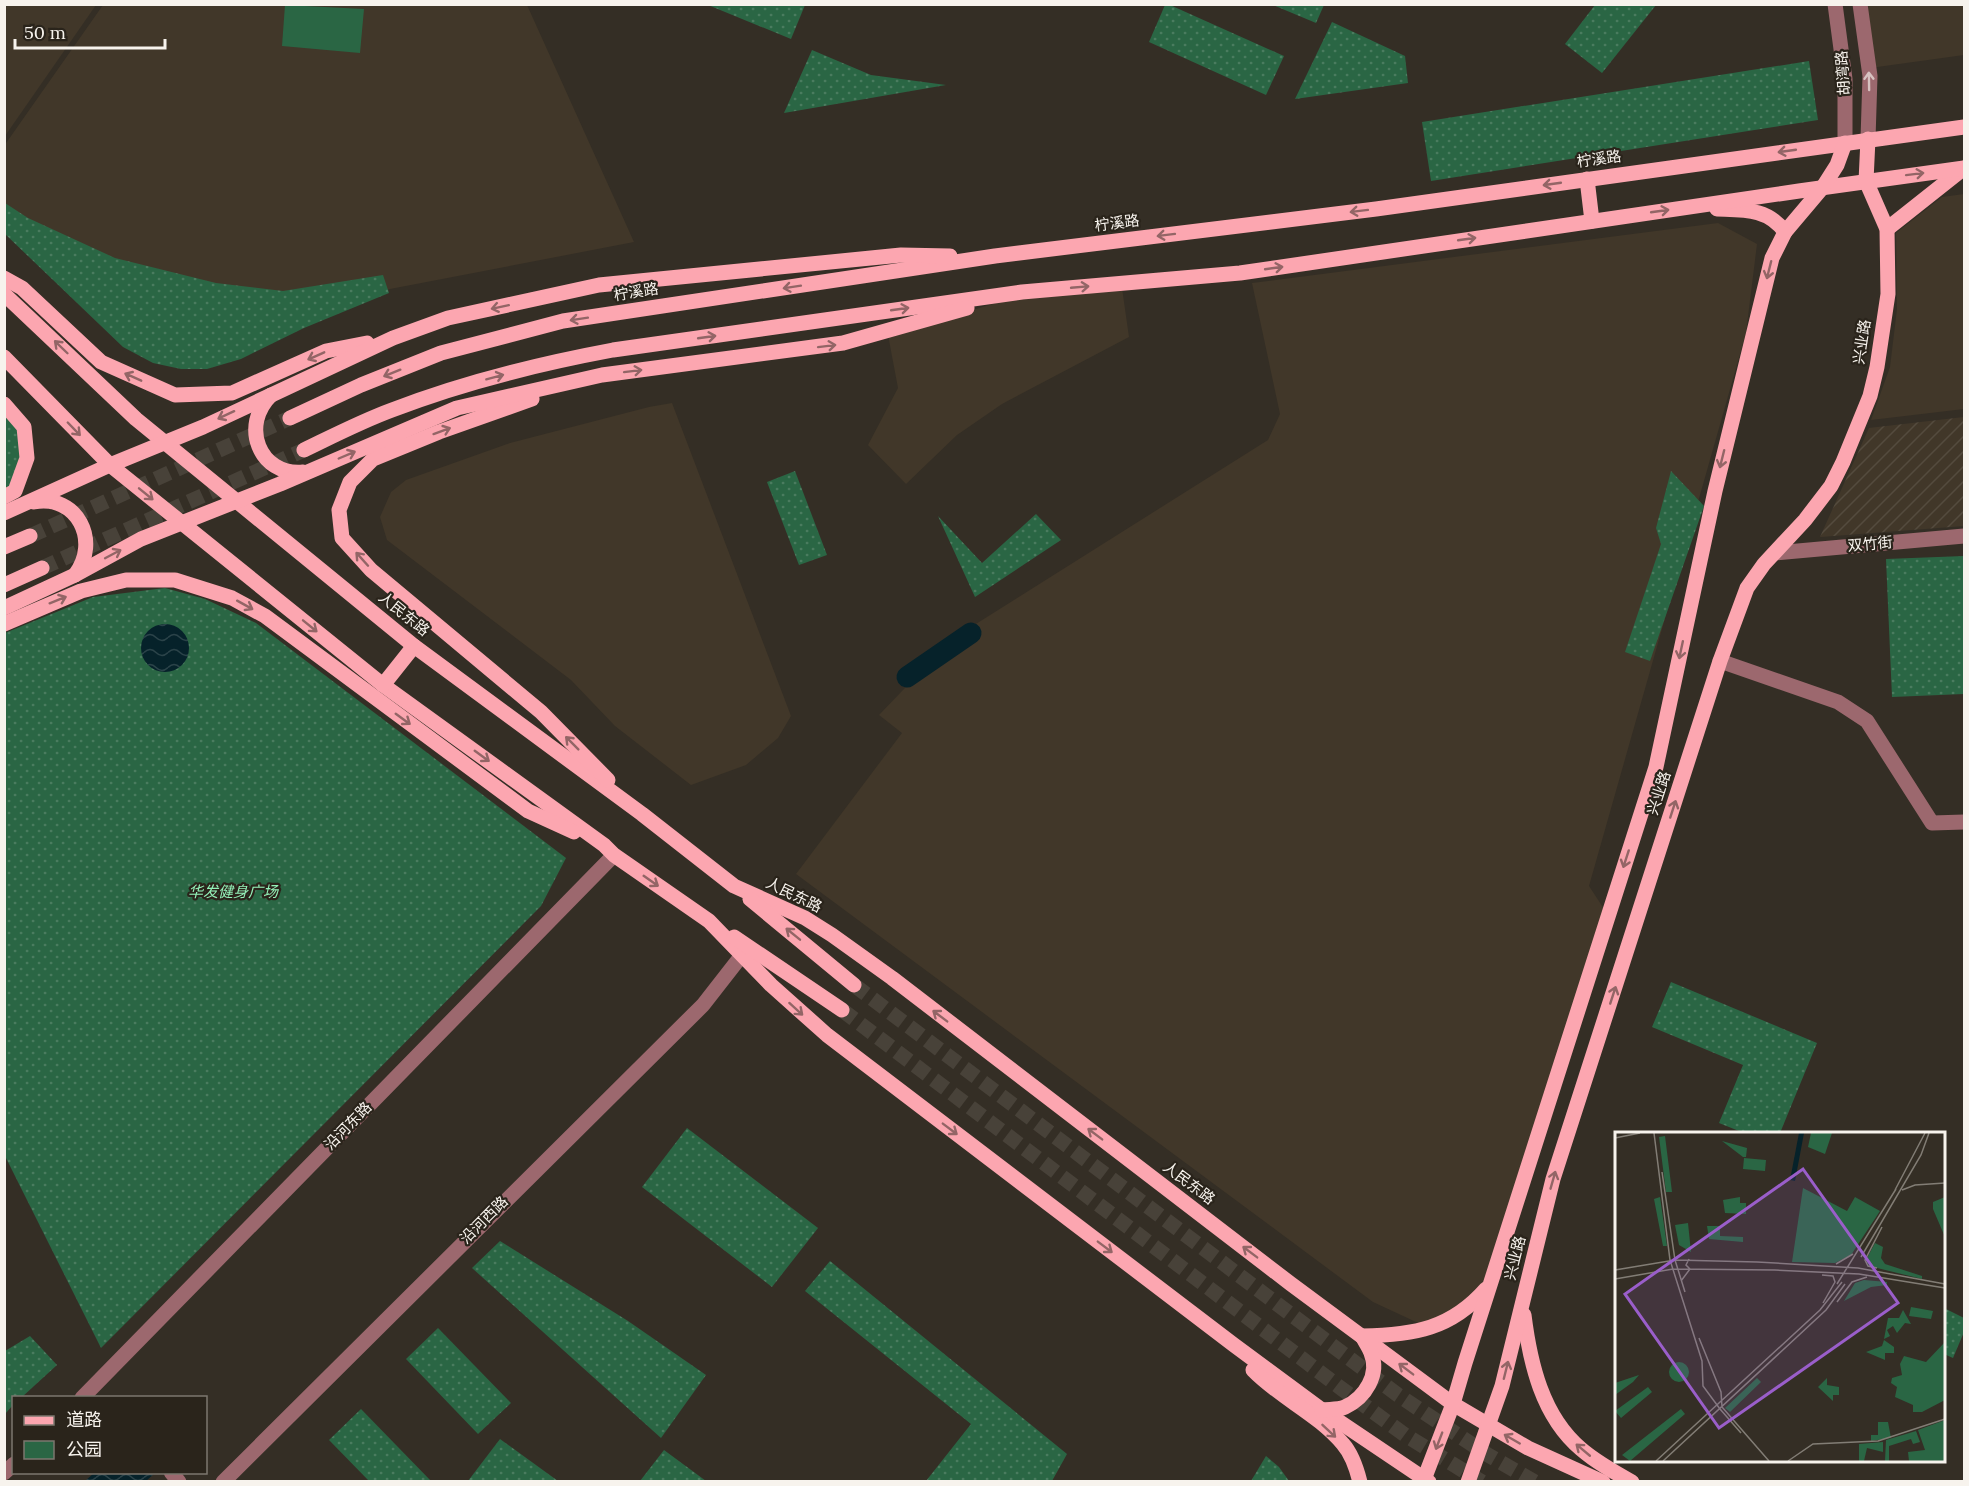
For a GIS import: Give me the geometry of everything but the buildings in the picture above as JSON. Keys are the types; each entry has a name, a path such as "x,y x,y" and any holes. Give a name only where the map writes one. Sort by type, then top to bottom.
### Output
{"main road":[{"name":"柠溪路","path":"290,418 361,385 441,353 563,321 995,256 1376,209 1965,127"},
{"name":"兴业路","path":"1468,1482 1502,1386 1553,1179 1720,661 1747,588 1755,575 1832,486 1870,396 1877,367 1888,294 1887,229 1866,181 1868,139"},
{"name":"兴业路","path":"1426,1480 1454,1404 1490,1284 1656,767 1720,469 1772,258 1785,232 1823,187 1837,165 1845,143"},
{"path":"304,450 391,410 462,386 550,362 613,350 1022,292 1240,273 1965,168"},
{"path":"1887,229 1965,168"},
{"path":"1587,179 1592,221"},
{"path":"1687,207 1761,213 1779,224 1785,232"},
{"path":"4,513 110,465 166,443 393,338 448,318 599,285 901,255 995,256"},
{"path":"4,278 22,288 100,362 175,395 232,393 326,351 393,338"},
{"path":"4,608 75,575 141,539 457,408 603,375 843,343 1022,292"},
{"name":"人民东路","path":"4,294 136,419 235,501 414,646 642,814 734,886 805,918 839,940 1454,1404 1528,1448 1603,1482"},
{"path":"4,357 110,465 383,685 709,921 842,1010"},
{"path":"603,375 439,432 373,459 350,482 339,510 342,538 371,570 541,712 642,814"},
{"path":"273,393 256,419 259,446 267,458 281,469 294,472 309,471"},
{"path":"4,404 24,428 27,458 15,491 4,496"},
{"path":"21,505 45,501 54,502 71,512 78,521 85,534 87,550 85,560 75,575"},
{"path":"4,547 30,536"},
{"path":"4,585 42,568"},
{"path":"4,624 81,591 126,580 175,580 232,598 266,616 528,811 609,850"},
{"path":"383,685 414,646"},
{"path":"734,886 854,985"},
{"path":"709,921 788,1002 827,1035 1223,1337 1322,1410 1426,1480"},
{"path":"1322,1410 1346,1406 1363,1395 1369,1385 1374,1368 1372,1354 1362,1336 1391,1336 1429,1328 1455,1317 1473,1304 1490,1284"},
{"path":"1522,1305 1528,1349 1534,1371 1545,1400 1562,1429 1580,1449 1603,1466 1632,1482"},
{"path":"1223,1337 1255,1372 1317,1420 1344,1445 1360,1482"}],"street":[{"name":"胡湾路","path":"1835,4 1845,79 1845,143"},
{"name":"胡湾路","path":"1860,4 1870,76 1868,139"},
{"name":"双竹街","path":"1775,553 1965,536"},
{"path":"1720,661 1838,702 1867,722 1932,823 1965,822"},
{"name":"沿河东路","path":"98,1392 609,850"},
{"name":"沿河西路","path":"223,1482 703,1005 742,955"}],"shaded area":[{"path":"4,5 96,5 5,136"},
{"path":"103,5 527,5 634,242 390,289 210,362 5,229 4,146"},
{"path":"1862,5 1964,5 1964,55 1870,68"},
{"path":"1964,194 1964,409 1871,420 1890,367 1897,309 1896,233 1942,197"},
{"path":"1718,223 1757,244 1746,333 1589,886 1608,915 1490,1284 1429,1328 1373,1302 796,874 902,733 879,715 952,639 1268,440 1280,414 1252,283"},
{"path":"1122,288 1129,337 1002,404 957,435 906,484 868,445 898,388 888,335 1023,295"},
{"path":"672,403 791,716 778,738 746,765 691,785 615,726 571,680 387,540 380,517 391,492 406,480 510,443"},
{"path":"1964,417 1964,526 1820,537 1869,428"}],"green space":[{"path":"708,4 805,5 791,39"},
{"path":"1324,4 1316,23 1273,5"},
{"path":"285,5 364,9 360,53 282,46"},
{"path":"1165,5 1170,5 1284,56 1266,95 1149,42"},
{"path":"1595,5 1656,5 1602,73 1565,44"},
{"path":"1332,22 1405,56 1408,83 1295,99"},
{"path":"812,50 871,75 946,85 784,113"},
{"path":"1809,61 1818,120 1431,181 1422,122"},
{"path":"5,203 28,218 115,258 216,283 283,291 383,275 389,293 304,328 241,359 207,369 181,369 153,363 123,347 5,234"},
{"path":"4,411 19,427 23,453 10,489 4,491"},
{"path":"795,471 827,555 799,565 767,482"},
{"path":"1671,471 1704,506 1650,661 1625,652 1661,544 1656,528"},
{"path":"1036,514 1061,540 975,597 938,516 982,563"},
{"path":"1964,556 1964,694 1892,697 1886,559"},
{"name":"华发健身广场","path":"165,588 205,599 256,623 566,858 541,906 101,1348 5,1156 5,633 93,597"},
{"path":"1671,982 1817,1043 1780,1132 1742,1132 1719,1123 1743,1065 1652,1027"},
{"path":"687,1128 818,1228 772,1287 642,1187"},
{"path":"500,1241 628,1321 706,1375 661,1438 472,1268"},
{"path":"830,1261 1067,1454 1052,1481 926,1481 971,1424 805,1291"},
{"path":"1945,1308 1964,1318 1964,1332 1953,1358 1945,1354"},
{"path":"438,1328 511,1403 478,1434 406,1359"},
{"path":"30,1336 57,1365 23,1396 12,1396 12,1406 5,1414 5,1351"},
{"path":"361,1409 431,1481 369,1481 329,1440"},
{"path":"500,1439 558,1481 468,1481"},
{"path":"664,1450 706,1481 640,1481"},
{"path":"1266,1456 1279,1467 1289,1481 1251,1481"}],"water":[{"path":"165,624 182,631 189,648 182,665 165,672 148,665 141,648 148,631"},
{"path":"93,1474 154,1474 146,1481 85,1481"}],"waterway":[{"path":"907,677 971,633"}],"tunnel":[{"path":"30,536 290,418"},
{"path":"42,568 304,450"},
{"path":"854,985 1398,1395 1488,1455 1535,1482"},
{"path":"842,1010 1342,1389 1405,1435 1482,1482"}]}
